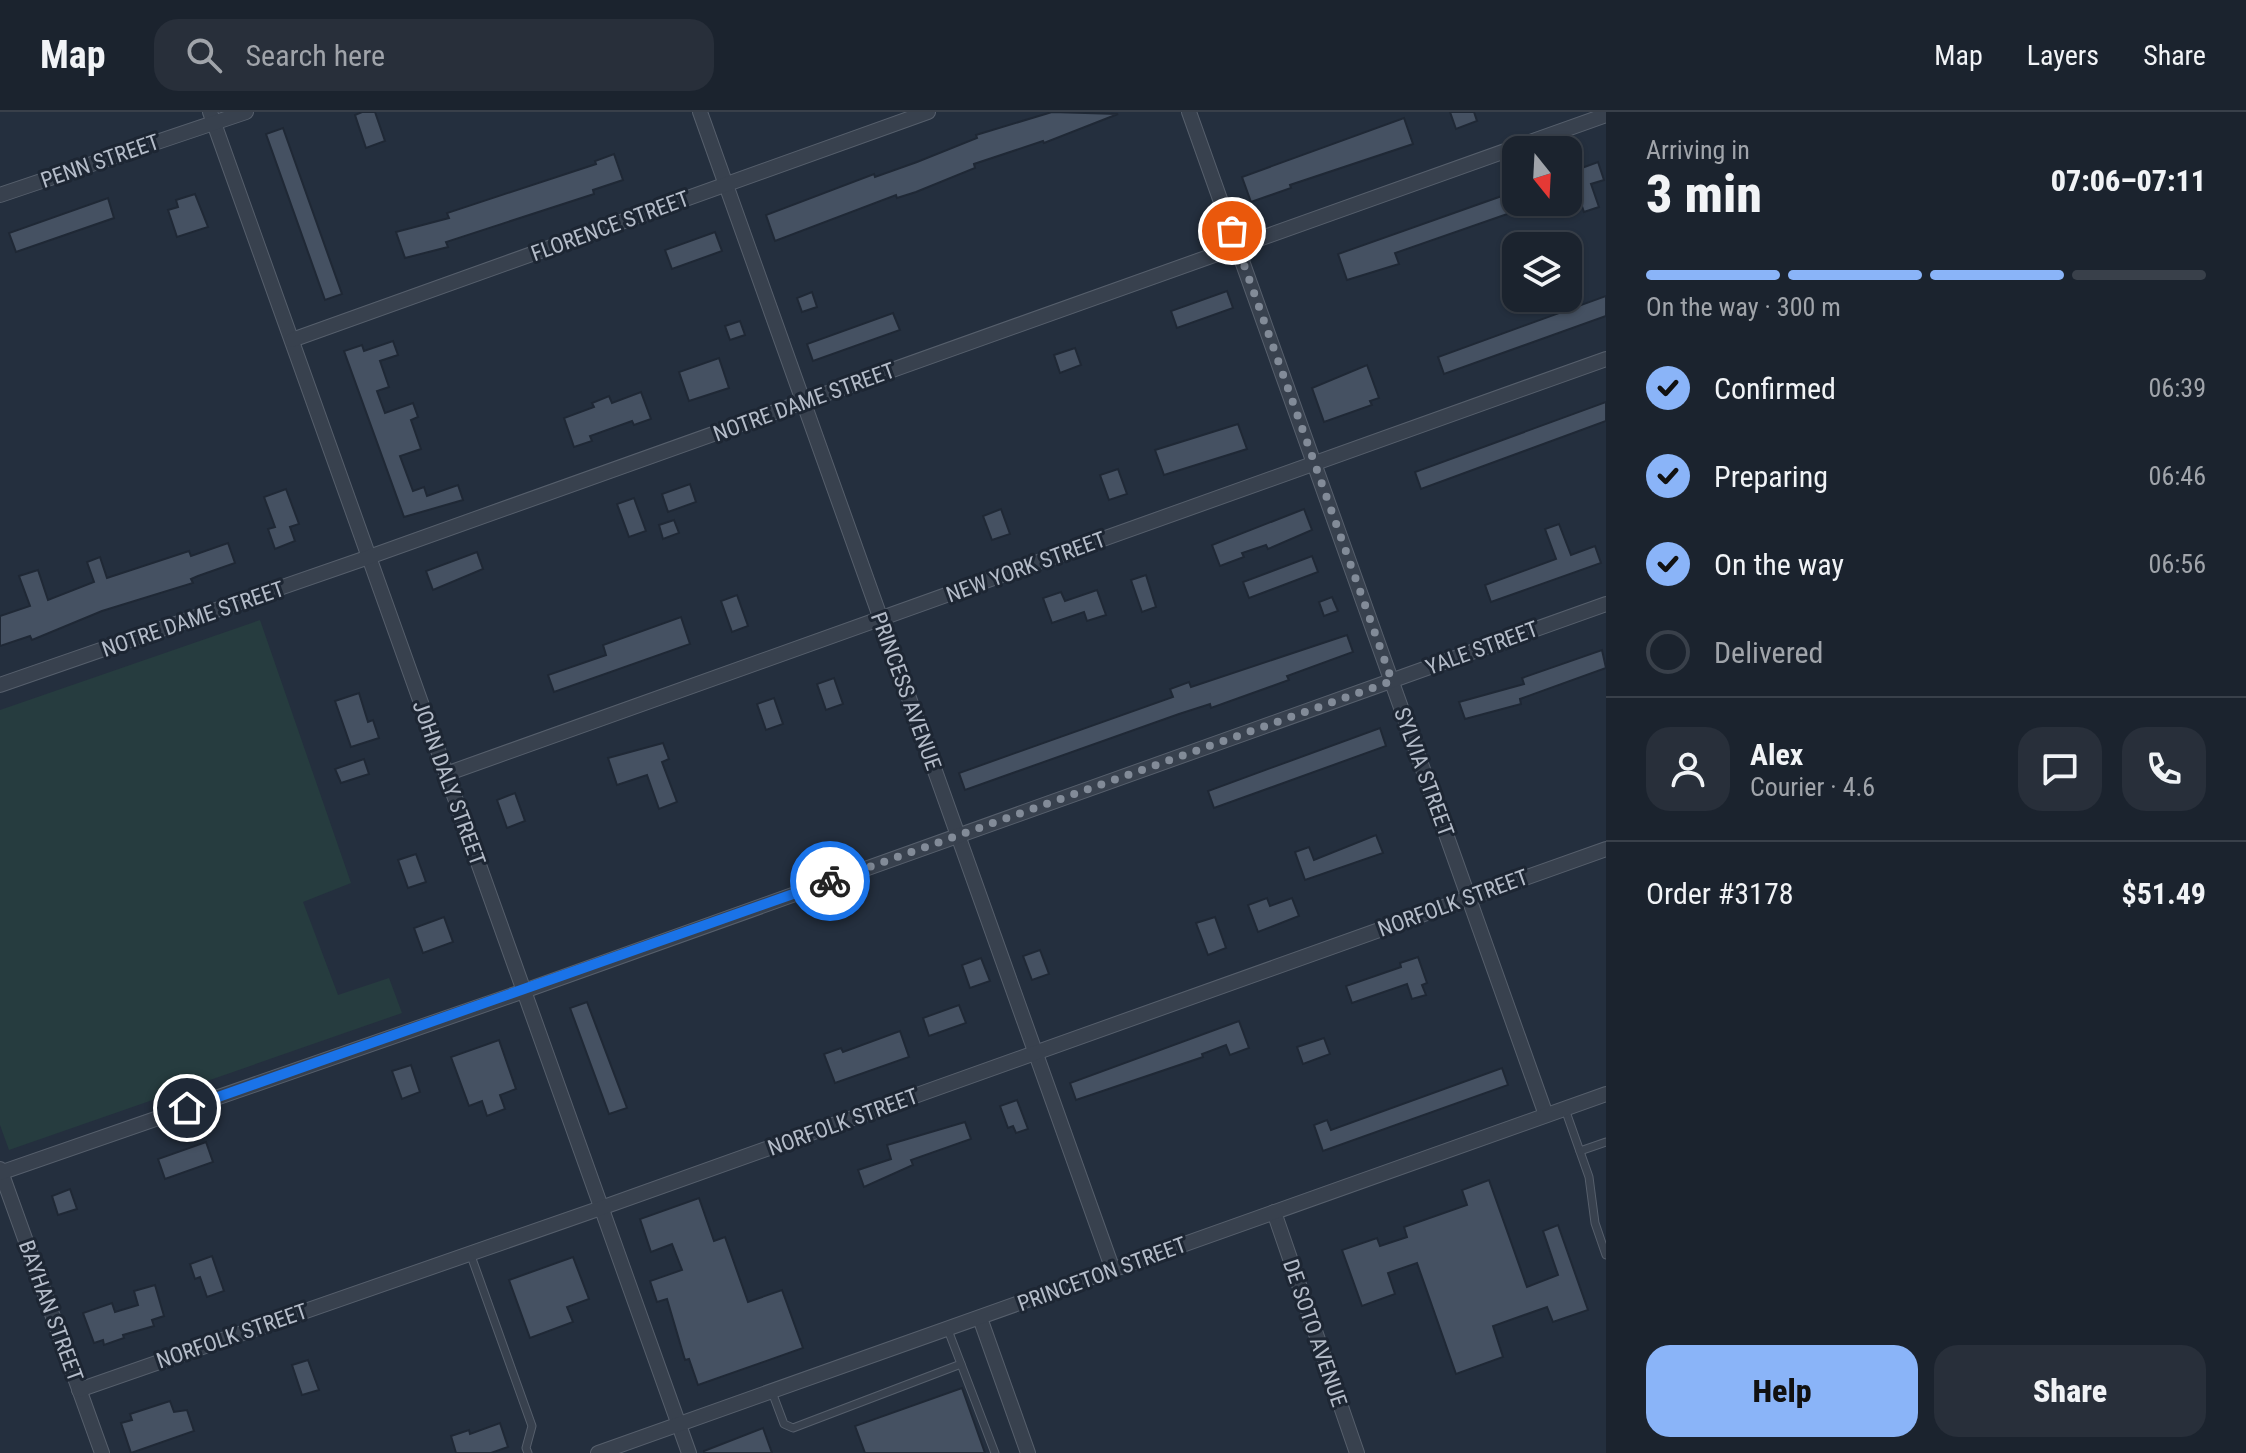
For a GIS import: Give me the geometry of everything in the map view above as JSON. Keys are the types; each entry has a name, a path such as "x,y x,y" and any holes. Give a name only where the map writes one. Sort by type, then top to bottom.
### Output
{"street":[{"name":"PENN STREET","path":"0,195 212,116 246,112"},
{"name":"PRINCESS AVENUE","path":"700,112 1113,1270"},
{"name":"FLORENCE STREET","path":"292,340 928,112"},
{"name":"SYLVIA STREET","path":"1189,112 1546,1115"},
{"name":"NOTRE DAME STREET","path":"0,685 369,557 1606,115"},
{"name":"JOHN DALY STREET","path":"212,116 689,1453"},
{"name":"NEW YORK STREET","path":"446,774 1606,359"},
{"name":"YALE STREET","path":"0,1171 524,991 1606,604"},
{"name":"NORFOLK STREET","path":"79,1390 601,1208 1606,849"},
{"name":"PRINCETON STREET","path":"598,1453 1606,1094"},
{"name":"BAYHAN STREET","path":"0,1171 102,1453"},
{"name":"DE SOTO AVENUE","path":"1274,1212 1357,1453"},
{"path":"980,1318 1028,1453"}],"lane":[{"path":"1565,1109 1589,1177 1595,1223 1606,1255"},
{"path":"1580,1151 1606,1142"},
{"path":"470,1253 532,1426 526,1448 528,1453"},
{"path":"948,1330 995,1453"},
{"path":"772,1392 784,1424 793,1428 961,1364"}],"green space":[{"path":"260,620 351,883 303,902 338,995 389,978 402,1013 9,1150 0,1125 0,710"}],"building":[{"path":"375,112 385,141 366,148 355,115"},
{"path":"1052,112 1118,114 1044,143 974,164 975,168 916,192 897,198 896,195 775,241 766,215 874,174 875,177 917,162 977,138 976,135"},
{"path":"1450,112 1474,112 1477,121 1456,129"},
{"path":"1404,118 1413,144 1290,185 1291,188 1251,202 1242,177"},
{"path":"283,128 342,294 325,300 266,134"},
{"path":"614,154 623,180 593,190 594,194 446,242 448,247 405,258 396,232 449,218 447,213 596,164 595,161"},
{"path":"1598,162 1604,180 1591,184 1599,207 1584,212 1582,206 1582,168"},
{"path":"195,194 208,227 177,237 168,210 178,207 176,200"},
{"path":"1502,196 1502,216 1395,253 1399,264 1347,280 1338,254"},
{"path":"108,198 114,218 16,252 9,233"},
{"path":"715,232 722,251 672,269 665,250"},
{"path":"1227,291 1233,308 1177,328 1171,311"},
{"path":"812,292 817,307 802,312 797,298"},
{"path":"1606,296 1606,316 1444,374 1438,357 1562,312 1582,312 1582,305"},
{"path":"893,313 900,330 813,361 807,344"},
{"path":"740,321 745,335 730,340 725,326"},
{"path":"393,341 398,355 380,361 389,387 377,391 385,413 413,403 418,417 411,420 421,449 400,456 413,491 424,487 427,496 458,485 463,500 404,517 344,351 362,345 364,351"},
{"path":"1075,348 1081,365 1060,373 1054,355"},
{"path":"719,358 729,388 689,401 679,372"},
{"path":"1367,365 1379,398 1370,401 1372,405 1324,422 1312,388"},
{"path":"641,392 651,419 634,425 632,421 590,436 592,441 574,447 564,418 594,407 592,403 609,396 612,403"},
{"path":"1606,402 1606,421 1421,489 1415,472"},
{"path":"1238,424 1247,449 1164,475 1155,450"},
{"path":"1118,469 1127,494 1109,500 1100,475"},
{"path":"690,484 696,502 668,512 662,494"},
{"path":"286,489 299,524 290,527 295,541 275,549 268,529 275,527 264,497"},
{"path":"634,498 646,531 629,537 617,504"},
{"path":"1001,509 1010,534 992,540 983,516"},
{"path":"1304,509 1312,530 1268,549 1266,545 1242,553 1244,557 1220,566 1212,545"},
{"path":"674,520 679,533 663,539 659,525"},
{"path":"1559,524 1571,555 1595,546 1601,563 1491,602 1485,585 1556,559 1545,529"},
{"path":"228,543 235,563 191,579 193,583 102,611 32,640 30,636 0,646 0,616 30,606 19,576 38,570 48,600 94,582 87,562 100,557 107,578 189,551 191,556"},
{"path":"477,552 483,569 433,590 426,571"},
{"path":"1312,556 1318,572 1249,598 1243,582"},
{"path":"1146,575 1156,607 1142,612 1131,580"},
{"path":"1097,590 1106,615 1087,621 1084,612 1052,623 1043,598 1061,592 1065,601"},
{"path":"737,595 748,626 732,632 721,601"},
{"path":"1332,597 1338,611 1324,616 1319,602"},
{"path":"681,617 690,644 554,692 548,675 606,655 603,645"},
{"path":"1347,635 1353,652 1287,676 1289,680 1211,708 1210,704 1179,714 965,790 959,773 1173,697 1170,689 1189,682 1191,687"},
{"path":"1602,650 1606,668 1520,699 1521,704 1465,719 1459,702 1524,684 1522,678"},
{"path":"834,678 843,704 826,710 817,684"},
{"path":"359,693 368,722 373,720 379,738 351,747 335,701"},
{"path":"774,698 783,724 766,730 757,704"},
{"path":"1380,728 1386,746 1214,808 1208,791"},
{"path":"663,743 669,759 662,762 677,802 659,809 647,775 617,785 608,758"},
{"path":"364,759 369,774 341,783 335,769"},
{"path":"515,793 525,821 507,828 497,800"},
{"path":"1376,835 1383,853 1305,880 1295,852 1309,847 1314,860"},
{"path":"416,854 426,882 408,888 398,860"},
{"path":"1267,898 1270,906 1292,898 1299,916 1258,932 1248,905"},
{"path":"444,917 453,942 423,953 414,928"},
{"path":"1215,917 1226,948 1208,955 1196,923"},
{"path":"1040,950 1049,974 1032,980 1023,956"},
{"path":"1418,957 1427,983 1422,985 1426,995 1412,999 1407,984 1352,1003 1346,986 1401,967 1400,963"},
{"path":"981,958 990,981 970,988 962,965"},
{"path":"587,1002 627,1108 609,1114 570,1008"},
{"path":"959,1005 966,1023 929,1036 923,1018"},
{"path":"1239,1021 1249,1048 1230,1055 1226,1045 1202,1054 1203,1057 1076,1100 1070,1083"},
{"path":"900,1031 909,1057 835,1083 824,1054 841,1048 843,1052"},
{"path":"1324,1038 1330,1054 1303,1064 1297,1047"},
{"path":"499,1040 516,1089 500,1095 505,1109 487,1116 482,1101 469,1106 451,1057"},
{"path":"411,1065 420,1092 402,1099 392,1071"},
{"path":"1502,1068 1508,1085 1323,1151 1314,1125 1327,1120 1331,1130"},
{"path":"1017,1100 1028,1129 1016,1133 1013,1126 1008,1128 1000,1106"},
{"path":"965,1122 971,1139 911,1160 913,1165 864,1187 858,1170 891,1159 887,1145"},
{"path":"206,1142 213,1162 165,1179 158,1159"},
{"path":"1489,1180 1527,1287 1558,1275 1543,1231 1558,1225 1588,1310 1553,1322 1547,1307 1493,1326 1503,1357 1456,1374 1417,1263 1388,1273 1395,1294 1362,1306 1342,1250 1377,1238 1380,1246 1407,1237 1404,1227 1467,1205 1462,1190"},
{"path":"70,1189 77,1209 58,1215 52,1196"},
{"path":"699,1198 714,1241 725,1237 748,1302 782,1290 803,1348 698,1385 689,1359 685,1360 667,1299 657,1302 650,1281 682,1270 672,1244 651,1252 640,1219"},
{"path":"212,1256 224,1291 207,1297 200,1277 195,1279 190,1264"},
{"path":"573,1257 589,1299 567,1307 573,1322 530,1338 509,1280"},
{"path":"155,1285 164,1316 152,1320 154,1326 123,1335 124,1338 104,1345 103,1340 94,1343 83,1313 112,1303 115,1312 138,1305 134,1291"},
{"path":"308,1360 319,1390 302,1395 292,1365"},
{"path":"962,1388 985,1453 865,1453 855,1426"},
{"path":"170,1401 174,1412 187,1410 194,1431 131,1453 121,1423 132,1420 130,1414"},
{"path":"500,1423 508,1447 491,1453 456,1453 451,1436 469,1430 470,1434"},
{"path":"763,1428 772,1453 704,1453 704,1451"}],"way so far":[{"path":"830,881 1392,681 1232,231"}],"route":[{"path":"187,1108 830,881"}]}
